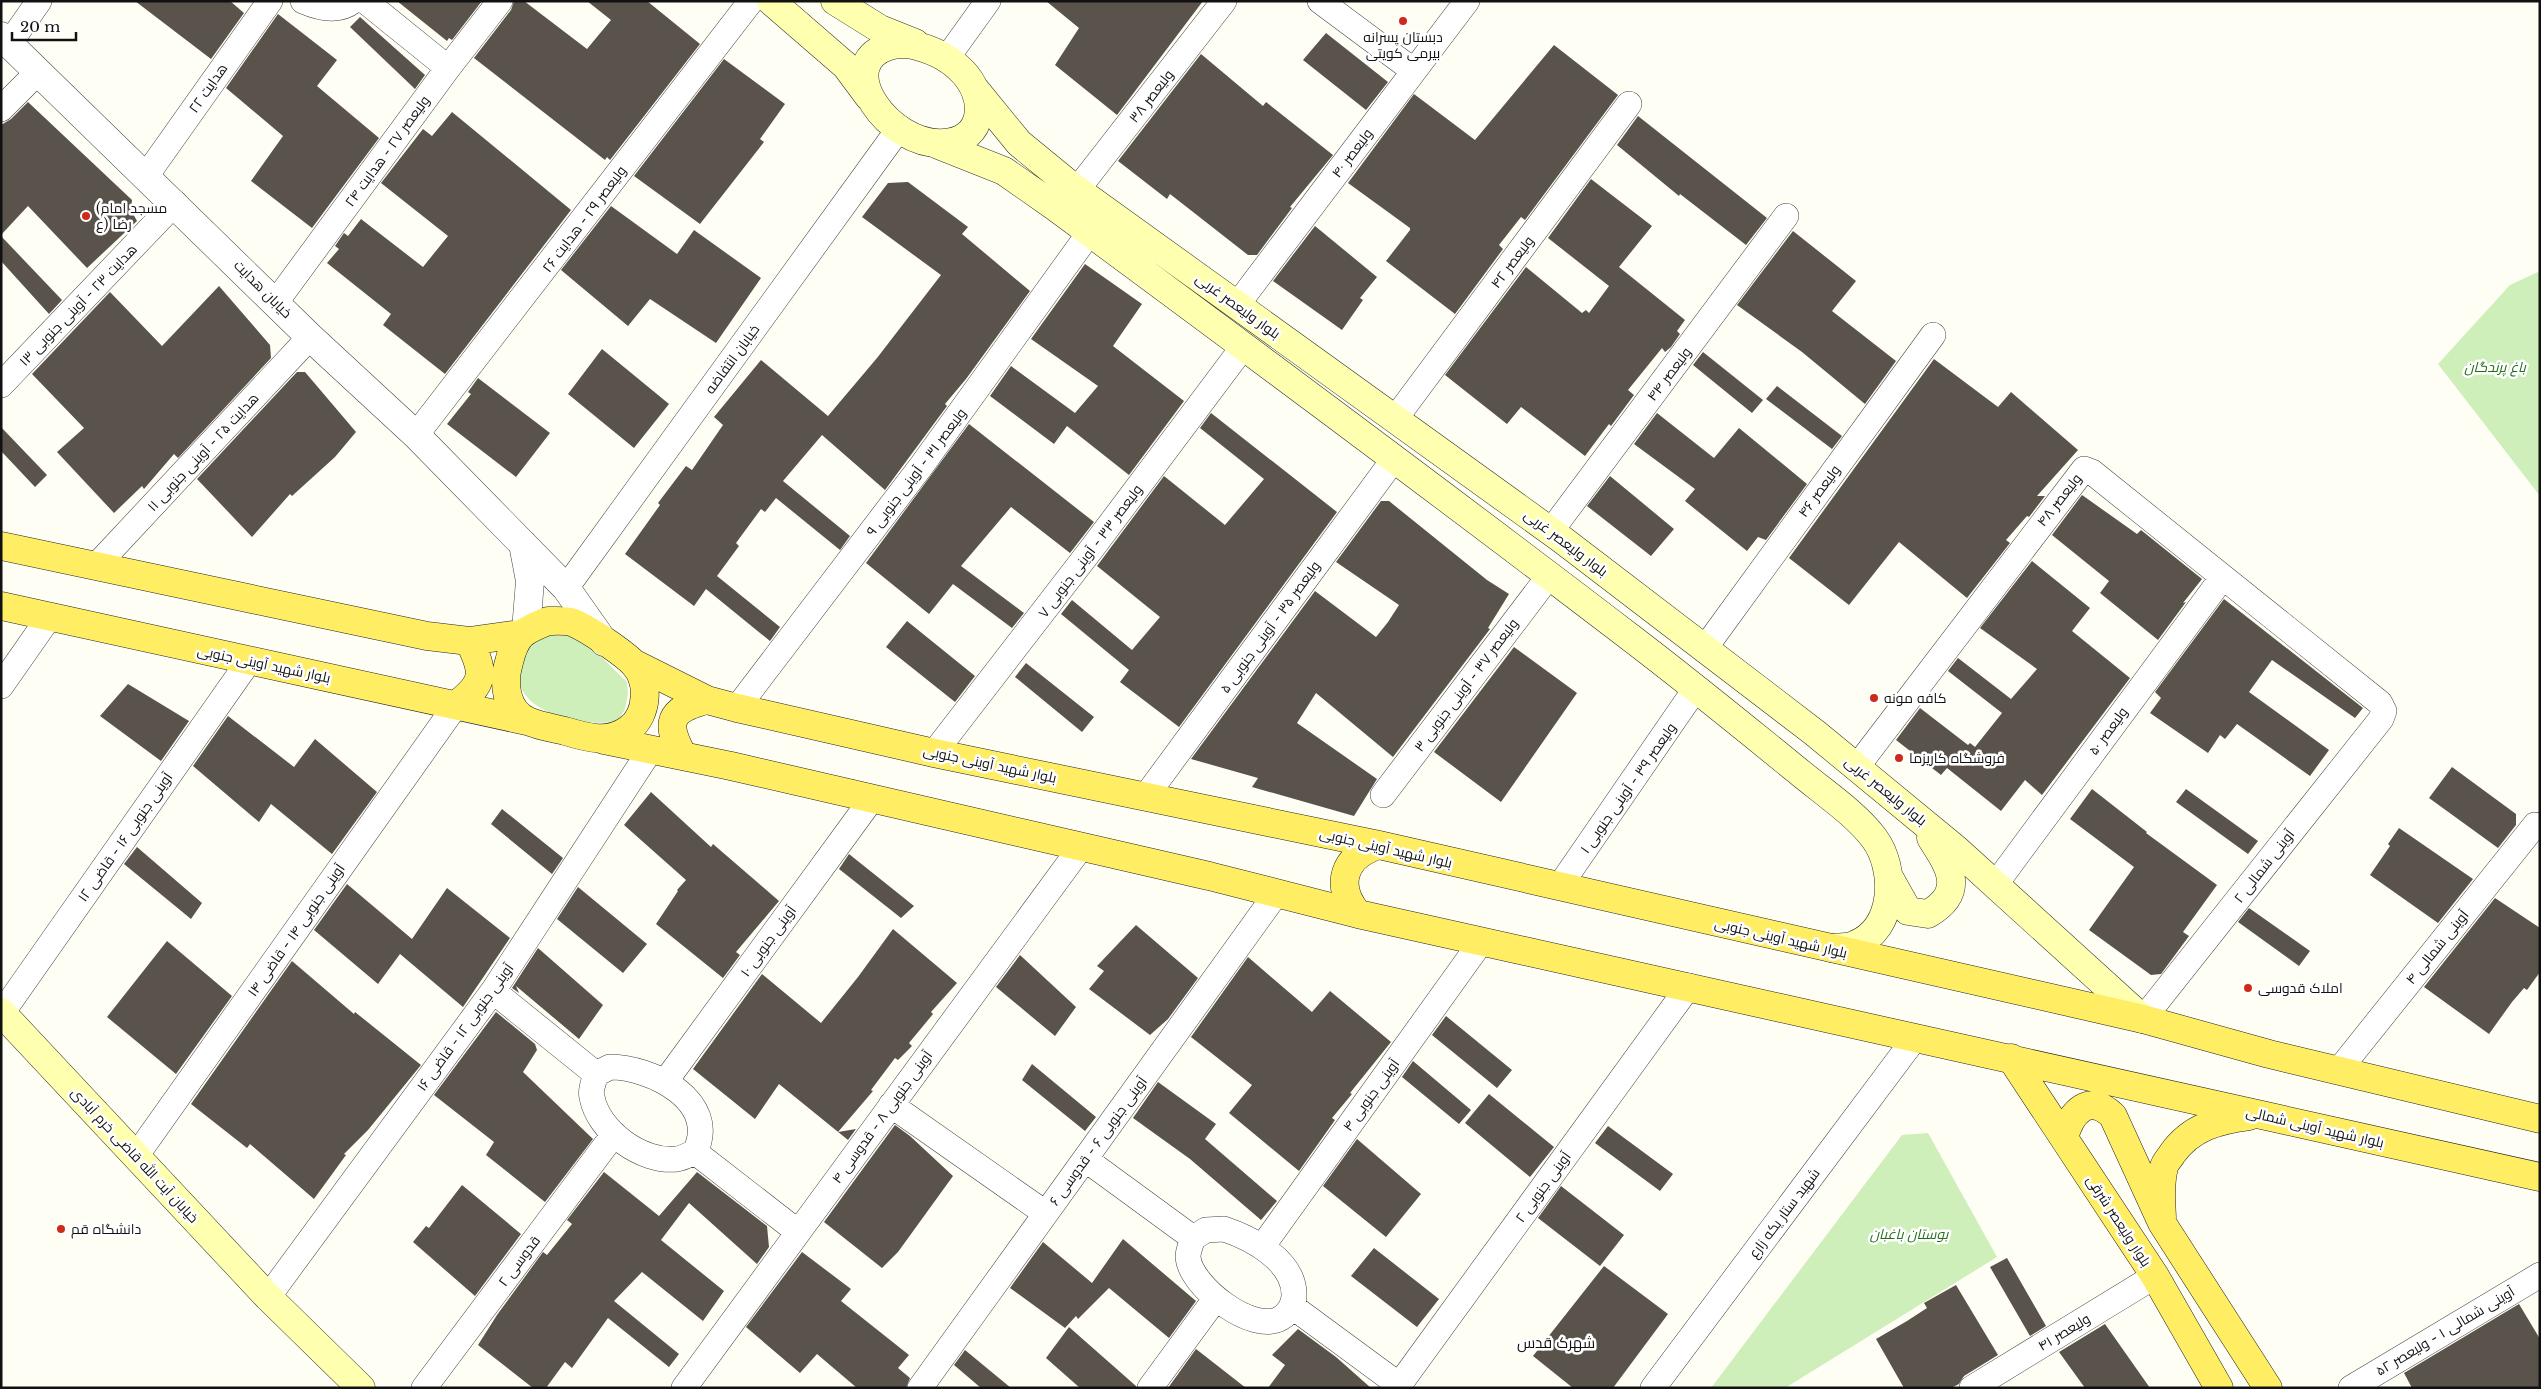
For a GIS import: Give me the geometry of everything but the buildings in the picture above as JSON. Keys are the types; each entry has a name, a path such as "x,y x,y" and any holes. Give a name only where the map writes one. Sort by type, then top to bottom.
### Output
{"main road":[{"path":"771,1 846,66 882,116 898,130 917,139 936,144 1004,171 1090,232 1696,688 1849,813 1873,837 1886,861 1888,905 1884,917 1874,931 1853,946 1831,948"},
{"path":"835,1 880,29 937,53 963,72 974,88 979,106 977,122 969,134 955,142 936,144"},
{"path":"870,99 865,82 867,65 875,53 890,46 908,44 937,53"},
{"name":"بلوار ولیعصر غربی","path":"974,88 1020,143 1077,190 1551,531 1705,648 1916,815 2143,1019"},
{"path":"1,546 427,636 469,641 524,632 548,620 573,622 635,664 643,682 645,698 642,713 636,724 622,734 604,740"},
{"name":"بلوار شهید آوینی جنوبی","path":"1,606 527,721"},
{"path":"524,632 511,653 506,672 505,689 512,706 527,721 1081,847 1481,942 2011,1058"},
{"path":"456,705 475,691 480,674 476,655 469,641"},
{"name":"بلوار شهید آوینی جنوبی","path":"635,664 707,700 737,708 934,753 1379,845 2143,1019"},
{"path":"684,756 672,737 671,723 678,711 691,704 707,700"},
{"path":"1888,875 1908,911 1928,914 1940,907 1947,896 1952,877 1948,863 1916,815"},
{"path":"1358,914 1350,905 1345,893 1344,880 1348,867 1356,857 1366,849 1379,845"},
{"name":"خیابان آیت الله قاضی خرم آبادی","path":"2,1013 268,1297 360,1388"},
{"path":"2143,1019 2269,1054 2540,1119"},
{"name":"بلوار شهید آوینی شمالی","path":"2011,1058 2540,1177"},
{"name":"بلوار ولیعصر شرقی","path":"2011,1058 2155,1276 2219,1388"},
{"path":"2064,1138 2072,1117 2082,1108 2093,1104 2104,1108 2113,1116 2162,1223 2268,1388"},
{"path":"2162,1223 2161,1190 2164,1165 2179,1144 2200,1128 2226,1119 2261,1115"}],"street":[{"path":"5,40 40,1"},
{"name":"هدایت ۲۲","path":"146,176 270,1"},
{"path":"303,1 325,8 338,8 353,1"},
{"path":"364,1 448,68"},
{"name":"ولیعصر ۲۷ - هدایت ۲۴","path":"276,302 448,68 500,1"},
{"name":"ولیعصر ۲۹ - هدایت ۲۶","path":"416,435 751,1"},
{"path":"937,53 988,1"},
{"name":"ولیعصر ۳۸","path":"1077,190 1224,1"},
{"path":"1320,1 1414,71"},
{"name":"ولیعصر ۴۰","path":"1237,305 1467,1"},
{"name":"خیابان هدایت","path":"5,40 276,302 310,338 416,435 566,588 604,643"},
{"path":"1,108 38,72"},
{"name":"ولیعصر ۴۲","path":"1395,419 1629,104"},
{"name":"خیابان انتفاضه","path":"566,588 898,130"},
{"name":"هدایت ۲۳ - آوینی جنوبی ۱۳","path":"1,385 174,203"},
{"name":"ولیعصر ۴۴","path":"1551,531 1786,216"},
{"name":"ولیعصر ۳۱ - آوینی جنوبی ۹","path":"737,708 922,465 1090,232"},
{"name":"ولیعصر ۴۶","path":"1705,648 1933,335"},
{"name":"هدایت ۲۵ - آوینی جنوبی ۱۱","path":"96,566 310,338"},
{"name":"ولیعصر ۳۳ - آوینی جنوبی ۷","path":"934,753 1093,547 1243,347"},
{"name":"ولیعصر ۳۵ - آوینی جنوبی ۵","path":"1146,796 1394,459"},
{"name":"ولیعصر ۴۸","path":"1856,768 2084,469 2092,472 2380,703 2384,711"},
{"path":"523,544 530,581 524,632"},
{"name":"ولیعصر ۳۷ - آوینی جنوبی ۳","path":"1383,795 1549,576"},
{"name":"ولیعصر ۵۰","path":"1995,885 2222,578"},
{"path":"1,686 50,616"},
{"name":"آوینی جنوبی ۱۶ - قاضی ۱۲","path":"2,1013 249,661"},
{"name":"ولیعصر ۳۹ - آوینی جنوبی ۱","path":"1559,887 1696,688"},
{"name":"آوینی جنوبی ۱۴ - قاضی ۱۴","path":"136,1156 456,705"},
{"name":"آوینی شمالی ۲","path":"2143,1019 2381,718 2384,711"},
{"name":"آوینی جنوبی ۱۲ - قاضی ۱۶","path":"268,1297 493,990 651,749"},
{"name":"آوینی جنوبی ۱۰","path":"665,1082 871,800"},
{"name":"آوینی شمالی ۴","path":"2339,1070 2535,824"},
{"name":"آوینی جنوبی ۸ - قدوسی ۴","path":"684,1388 1081,847"},
{"name":"آوینی جنوبی ۶ - قدوسی ۶","path":"920,1388 1276,894"},
{"name":"آوینی جنوبی ۴","path":"1262,1247 1481,942"},
{"name":"آوینی جنوبی ۲","path":"1398,1386 1689,986"},
{"path":"493,990 596,1074"},
{"name":"شهید ستار یکه زارع","path":"1653,1388 1915,1038"},
{"path":"610,1067 626,1067 665,1082 687,1099 698,1115 700,1141 695,1152 677,1159 653,1156 632,1147 614,1134 597,1114 591,1095 596,1074 610,1067"},
{"path":"891,1105 1045,1212"},
{"name":"قدوسی ۲","path":"424,1388 614,1134"},
{"path":"695,1152 798,1232"},
{"path":"1085,1159 1193,1238"},
{"path":"1224,1229 1262,1247 1275,1258 1289,1278 1294,1293 1293,1306 1282,1318 1272,1322 1256,1320 1243,1315 1216,1298 1192,1271 1188,1256 1193,1238 1206,1230 1224,1229"},
{"name":"آوینی شمالی ۱ - ولیعصر ۵۲","path":"2351,1388 2540,1274"},
{"name":"ولیعصر ۴۱","path":"1972,1388 2155,1276"},
{"path":"1150,1388 1216,1298"},
{"path":"1293,1306 1398,1386"}],"green space":[{"name":"باغ پرندگان","path":"2540,271 2540,496 2438,364 2510,285"},
{"path":"554,630 584,640 627,682 628,694 625,709 618,721 602,723 584,722 565,718 547,711 532,702 522,690 518,674 523,656 536,639"},
{"name":"بوستان باغبان","path":"1928,1133 1997,1257 1785,1388 1711,1388 1902,1135"}],"place":[{"name":"دبستان پسرانه بیرمی کویتی","path":"1403,21"},
{"name":"(مسجد امام رضا (ع","path":"86,216"},
{"name":"کافه مونه","path":"1874,698"},
{"name":"فروشگاه کاریزما","path":"1899,758"},
{"name":"املاک قدوسی","path":"2248,988"},
{"name":"دانشگاه قم","path":"61,1229"}],"district":[{"name":"شهرک قدس","path":"1556,1342"}]}
